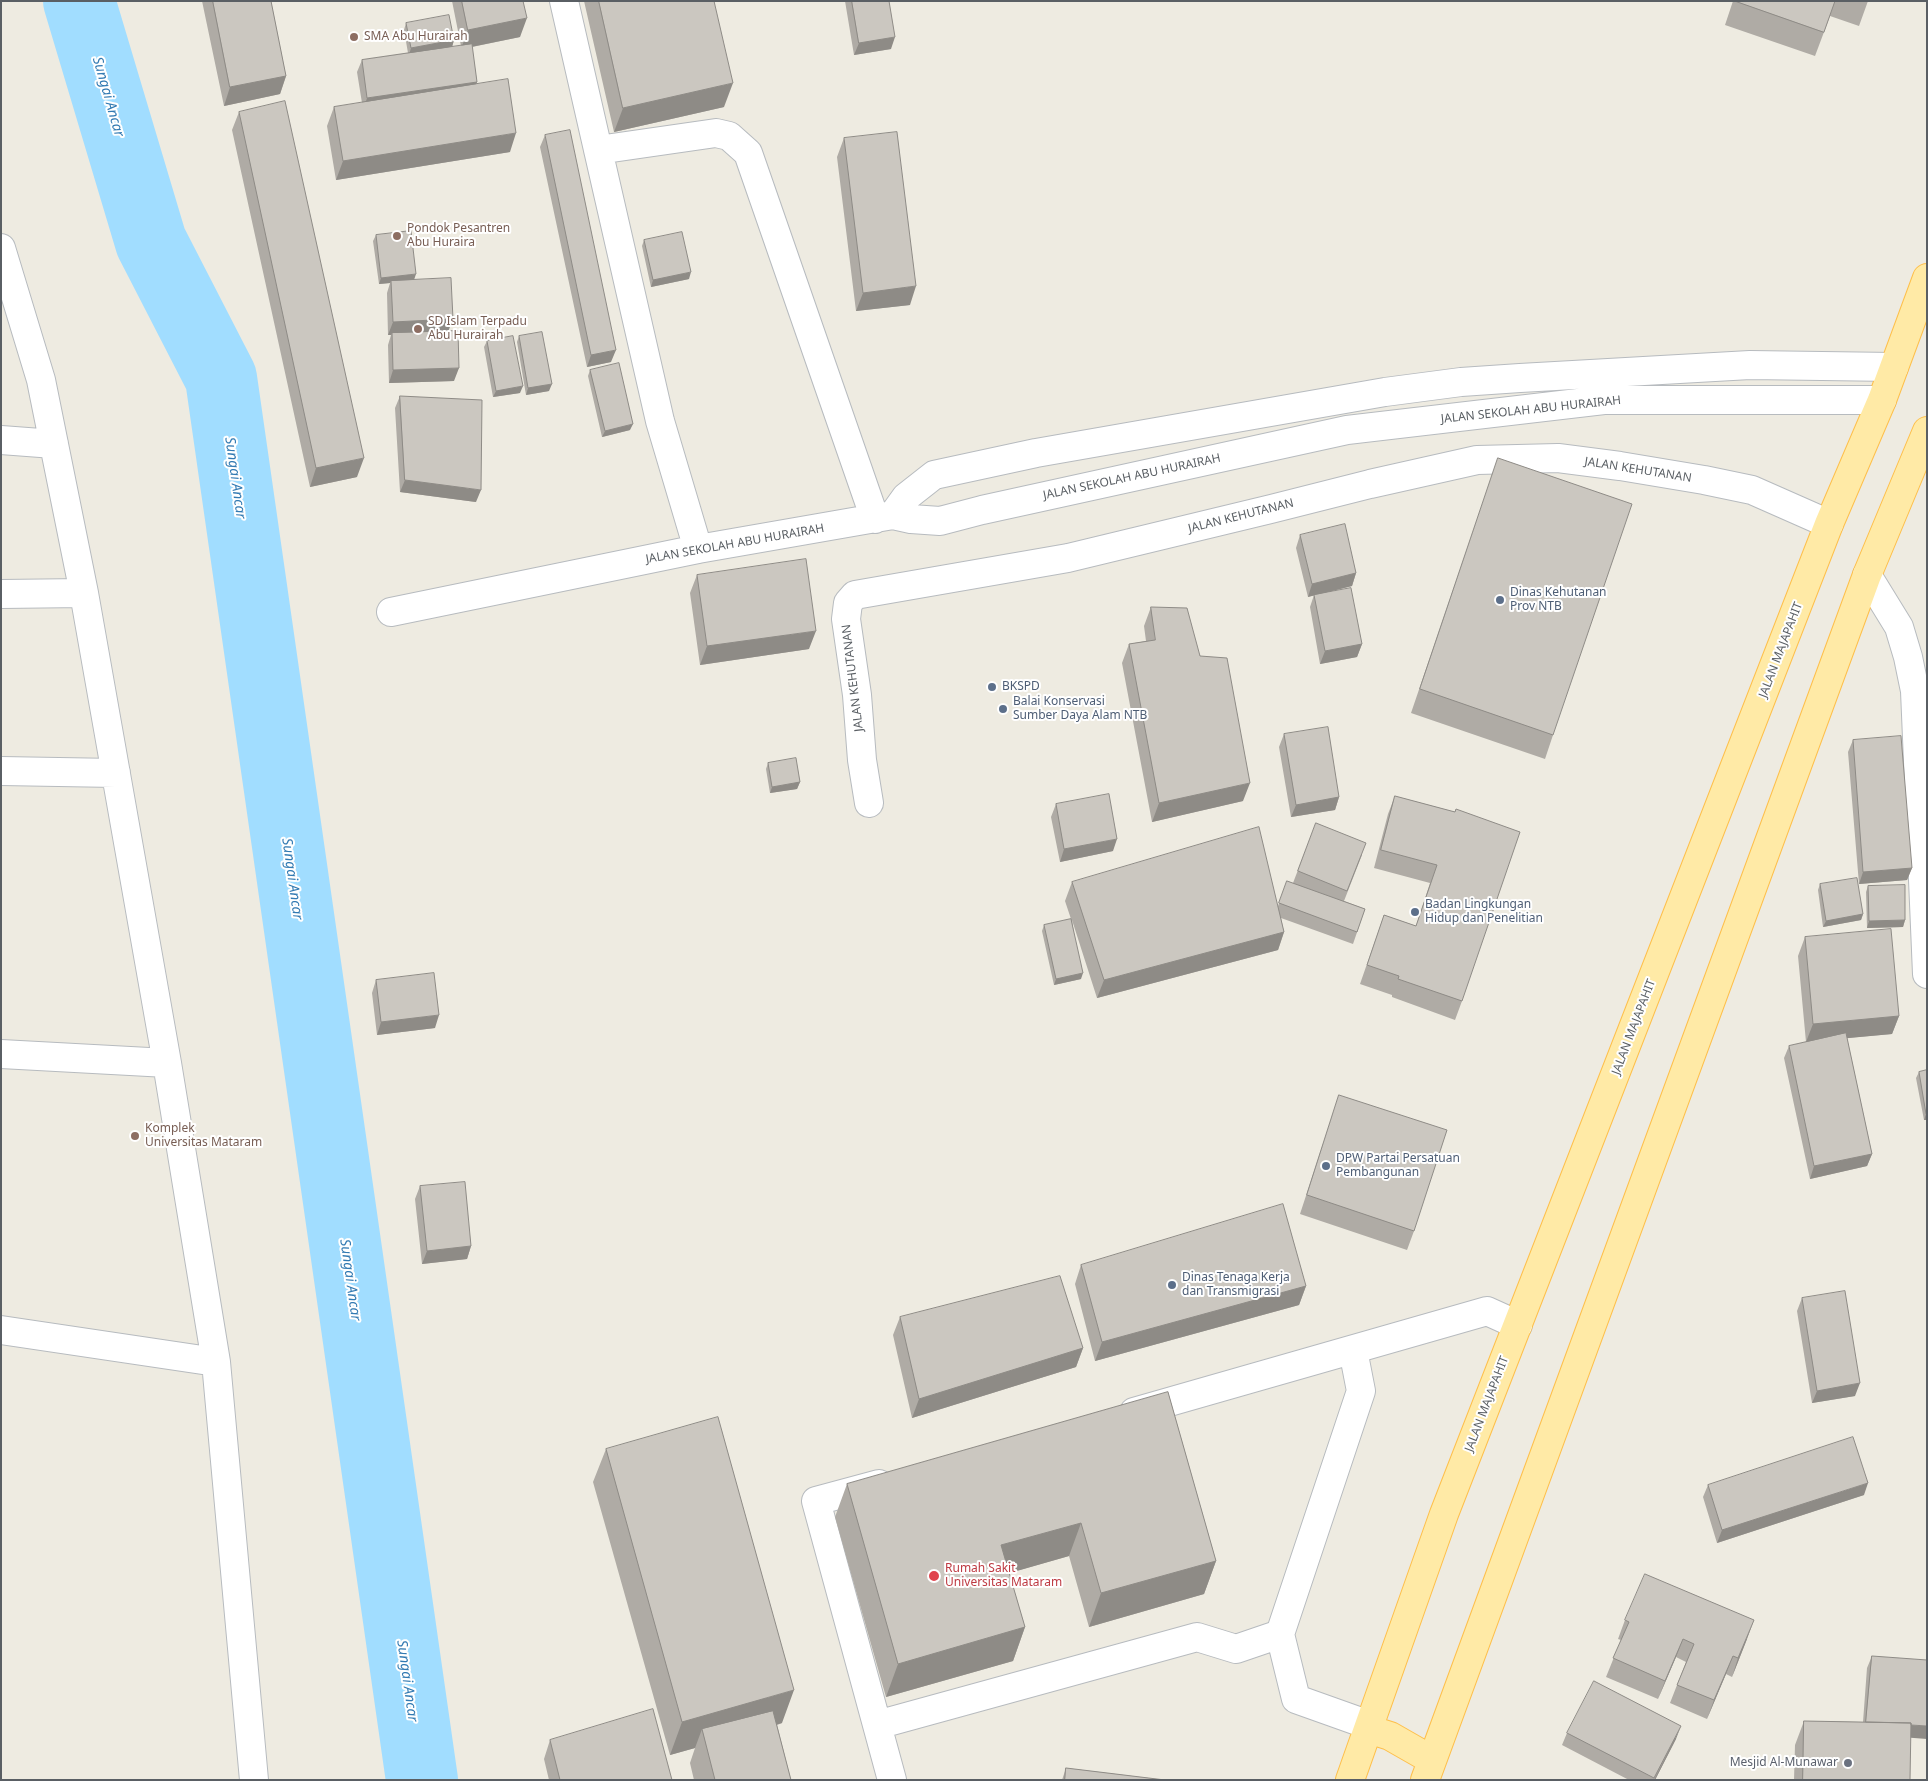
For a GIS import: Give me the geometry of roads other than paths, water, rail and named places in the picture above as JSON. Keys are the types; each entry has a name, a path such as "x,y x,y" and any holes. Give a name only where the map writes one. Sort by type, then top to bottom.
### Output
{"main road":[{"name":"JALAN MAJAPAHIT","path":"1350,1780 1444,1514 1829,524 1882,400 1927,278"},
{"path":"1369,1727 1390,1736 1429,1770 1867,574 1927,431"}],"street":[{"path":"564,1 660,421 698,549"},
{"path":"598,150 716,133 730,136 748,153 884,517 934,475 1055,450 1385,392 1461,382 1750,365 1894,367"},
{"path":"1,248 41,380 84,593 167,1063 216,1362 254,1780"},
{"name":"JALAN SEKOLAH ABU HURAIRAH","path":"390,612 698,549 884,517 940,521 991,508 1348,430 1594,401 1882,400"},
{"path":"1,440 54,444"},
{"name":"JALAN KEHUTANAN","path":"869,803 862,760 857,695 846,619 848,603 856,595 1068,558 1370,484 1477,460 1558,458 1704,480 1752,490 1829,524"},
{"path":"1867,574 1899,627 1915,691 1924,866 1927,974"},
{"path":"1,594 84,593"},
{"path":"1,771 116,773"},
{"path":"1,1054 167,1063"},
{"path":"1113,1418 1488,1311 1518,1325"},
{"path":"1,1330 216,1362"},
{"path":"1353,1350 1362,1391 1280,1634 1296,1699 1369,1727"},
{"path":"892,1780 816,1501 902,1477"},
{"path":"877,1725 1197,1637 1236,1649 1280,1634"}],"waterway":[{"name":"Sungai Ancar","path":"79,1 151,242 221,378 422,1780"}],"place":[{"name":"SMA Abu Hurairah","path":"354,37"},
{"name":"Pondok Pesantren Abu Huraira","path":"397,236"},
{"name":"SD Islam Terpadu Abu Hurairah","path":"418,329"},
{"name":"Dinas Kehutanan Prov NTB","path":"1500,600"},
{"name":"BKSPD","path":"992,687"},
{"name":"Balai Konservasi Sumber Daya Alam NTB","path":"1003,709"},
{"name":"Badan Lingkungan Hidup dan Penelitian","path":"1415,912"},
{"name":"Komplek Universitas Mataram","path":"135,1136"},
{"name":"DPW Partai Persatuan Pembangunan","path":"1326,1166"},
{"name":"Dinas Tenaga Kerja dan Transmigrasi","path":"1172,1285"},
{"name":"Rumah Sakit Universitas Mataram","path":"934,1576"},
{"name":"Mesjid Al-Munawar","path":"1848,1763"}]}
